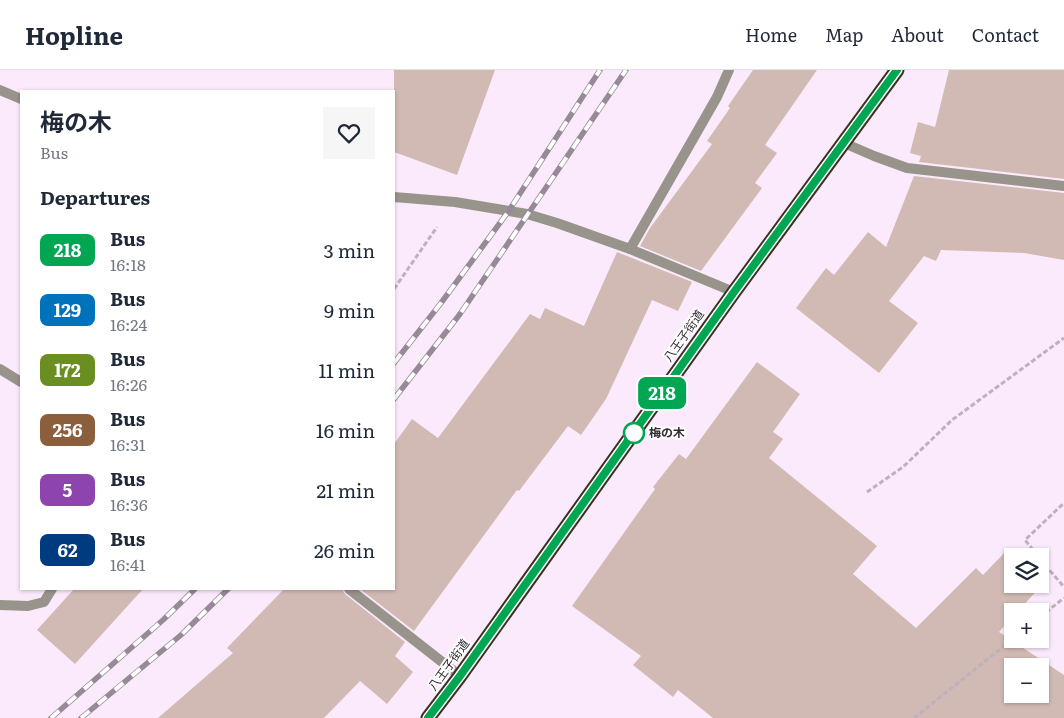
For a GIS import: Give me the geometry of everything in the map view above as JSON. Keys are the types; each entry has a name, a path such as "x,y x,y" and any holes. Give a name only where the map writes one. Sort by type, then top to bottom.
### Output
{"highway":[{"name":"八王子街道","path":"428,718 734,292 897,70"}],"street":[{"path":"630,249 717,97 729,70"},
{"path":"0,90 20,99"},
{"path":"844,143 908,168 1064,186"},
{"path":"395,197 455,202 527,214 630,249 734,292"},
{"path":"0,369 20,381"},
{"path":"0,605 28,606 44,602 51,590"},
{"path":"350,590 460,676"}],"path":[{"path":"395,288 455,202"},
{"path":"867,492 903,467 952,420 1064,338"},
{"path":"1032,548 1025,540 1064,503"},
{"path":"1049,569 1064,587"},
{"path":"1049,610 1064,598"},
{"path":"914,718 1004,646"}],"building":[{"path":"394,70 495,70 457,175 395,152"},
{"path":"753,70 817,70 765,145 777,153 755,183 762,188 701,271 640,246 650,228 712,144 707,141"},
{"path":"949,70 1064,70 1064,179 919,162 921,156 910,153 918,122 935,127"},
{"path":"914,176 1064,193 1064,260 1024,253 941,250 936,261 924,256 889,301 918,323 879,373 796,308 826,268 834,275 868,232 886,247"},
{"path":"617,252 692,282 678,311 652,300 606,399 581,435 568,426 519,491 517,490 414,631 361,590 395,590 395,443 412,419 438,438 530,314 540,319 545,308 584,326"},
{"path":"757,362 800,394 773,432 783,439 769,458 877,546 853,574 916,628 976,568 983,575 1004,553 1004,593 1035,593 1025,603 1004,603 1004,626 999,632 1004,635 1004,648 1023,648 1038,658 1004,658 1004,703 1049,703 1049,665 1064,675 1064,718 713,718 678,690 673,697 633,665 641,656 572,606 655,489 653,487 679,454 686,459"},
{"path":"73,590 142,590 75,664 37,630"},
{"path":"283,590 343,590 345,594 405,642 395,656 413,672 387,704 360,681 324,718 158,718 233,653 227,648"}],"railway":[{"path":"395,362 508,212 600,70"},
{"path":"395,398 460,314 626,70"},
{"path":"51,718 163,620 194,590"},
{"path":"81,718 181,635 227,590"}],"bus line":[{"name":"218","path":"428,718 734,292 897,70"}],"place":[{"name":"梅の木","path":"634,433"}]}
